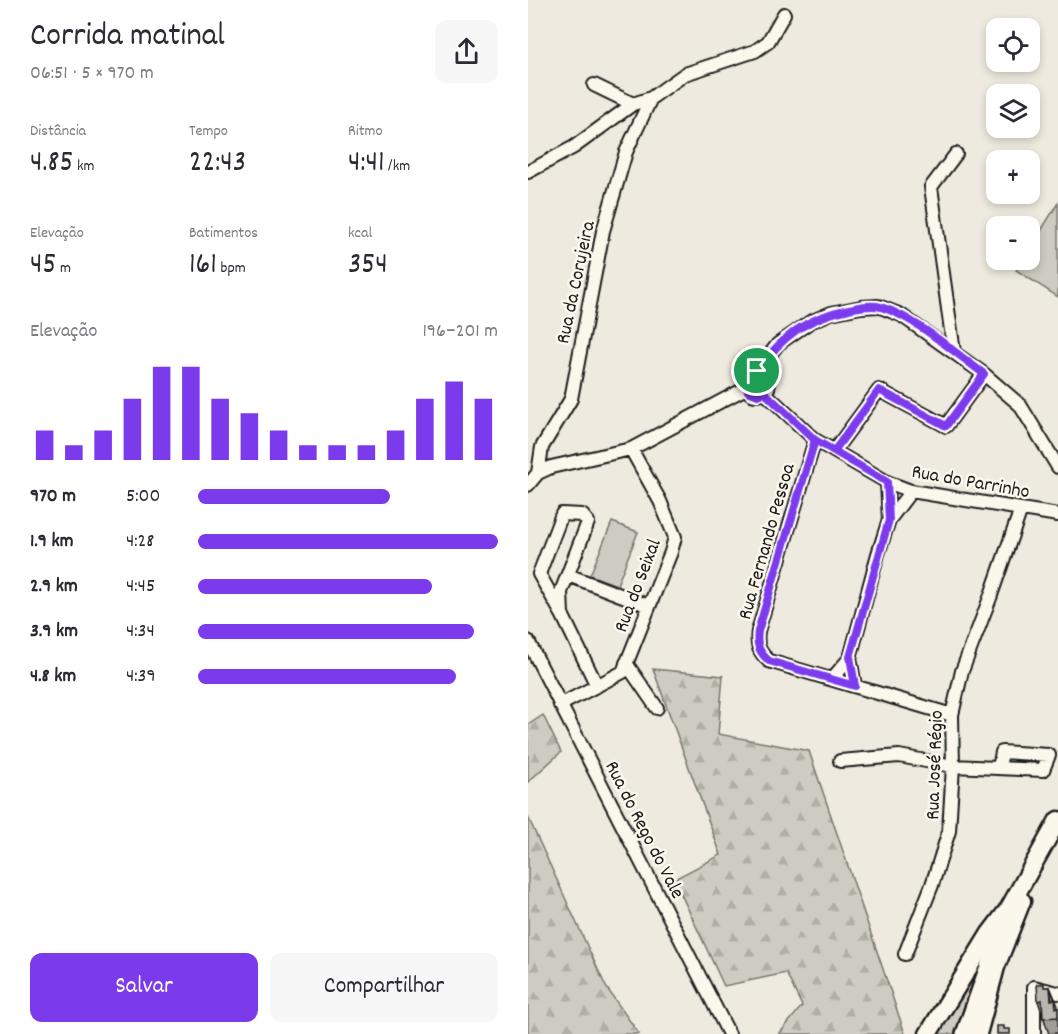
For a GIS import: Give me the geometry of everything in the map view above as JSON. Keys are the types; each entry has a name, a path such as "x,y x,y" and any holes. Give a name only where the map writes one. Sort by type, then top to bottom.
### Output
{"highway":[{"path":"928,1034 990,933 1009,908 1058,820"},
{"path":"978,1034 996,967 1014,918 1033,877 1058,833"}],"main road":[{"path":"964,1034 1009,908"},
{"path":"972,1034 996,967"}],"street":[{"path":"528,172 574,147 633,104 651,98 685,74 755,51 768,42 784,14"},
{"path":"594,85 633,104"},
{"name":"Rua da Corujeira","path":"533,470 542,447 571,399 603,231 626,152 651,98"},
{"path":"954,352 931,187 956,153"},
{"path":"746,388 747,376 757,371 778,344 793,332 831,313 878,306 901,315 984,374 1020,405 1058,467"},
{"path":"746,388 754,395 765,393 769,381 765,374 757,371"},
{"path":"834,451 879,390 946,426 984,374"},
{"path":"528,485 533,470 631,449 746,388"},
{"name":"Rua do Parrinho","path":"765,393 815,440 887,482 910,491 1058,515"},
{"name":"Rua Fernando Pessoa","path":"815,440 756,642 760,652 769,661 832,679"},
{"name":"Rua do Seixal","path":"560,705 622,672 671,552 675,537 660,501 631,449"},
{"path":"887,482 889,520 850,657 832,679 952,715"},
{"path":"889,520 910,491"},
{"name":"Rua José Régio","path":"905,954 950,831 953,766 952,715 962,671 1021,509"},
{"path":"562,614 561,592 588,522 582,515 562,514 539,574 562,614 597,686"},
{"path":"568,575 649,606"},
{"name":"Rua do Rego do Vale","path":"528,642 729,1034"},
{"path":"850,657 855,686"},
{"path":"626,663 657,708"},
{"path":"840,761 899,756 953,766 1043,770 1053,756"},
{"path":"1034,1034 1034,987 1058,993"}],"green space":[{"path":"1058,203 1058,297 1016,270 1040,270 1040,232"},
{"path":"612,522 638,532 617,585 590,575"},
{"path":"653,669 723,676 718,734 809,751 905,1034 779,1034 802,1006 786,973 724,986 674,879 721,855"},
{"path":"543,715 561,752 528,782 528,725"},
{"path":"528,817 606,987 639,1034 528,1034"},
{"path":"985,954 957,1034 933,1034"}],"building":[{"path":"1037,984 1050,987 1051,1000 1055,999 1058,1017 1043,1018 1042,1000 1038,1001"},
{"path":"997,1026 1010,1029 1010,1034 997,1034"}],"route":[{"path":"757,371 750,373 745,380 746,388 751,394 765,393 824,447 887,482 889,520 850,657 855,686 769,661 760,652 756,642 815,440 824,447 834,451 879,390 946,426 984,374 901,315 878,306 831,313 810,322 778,344 757,371"}]}
